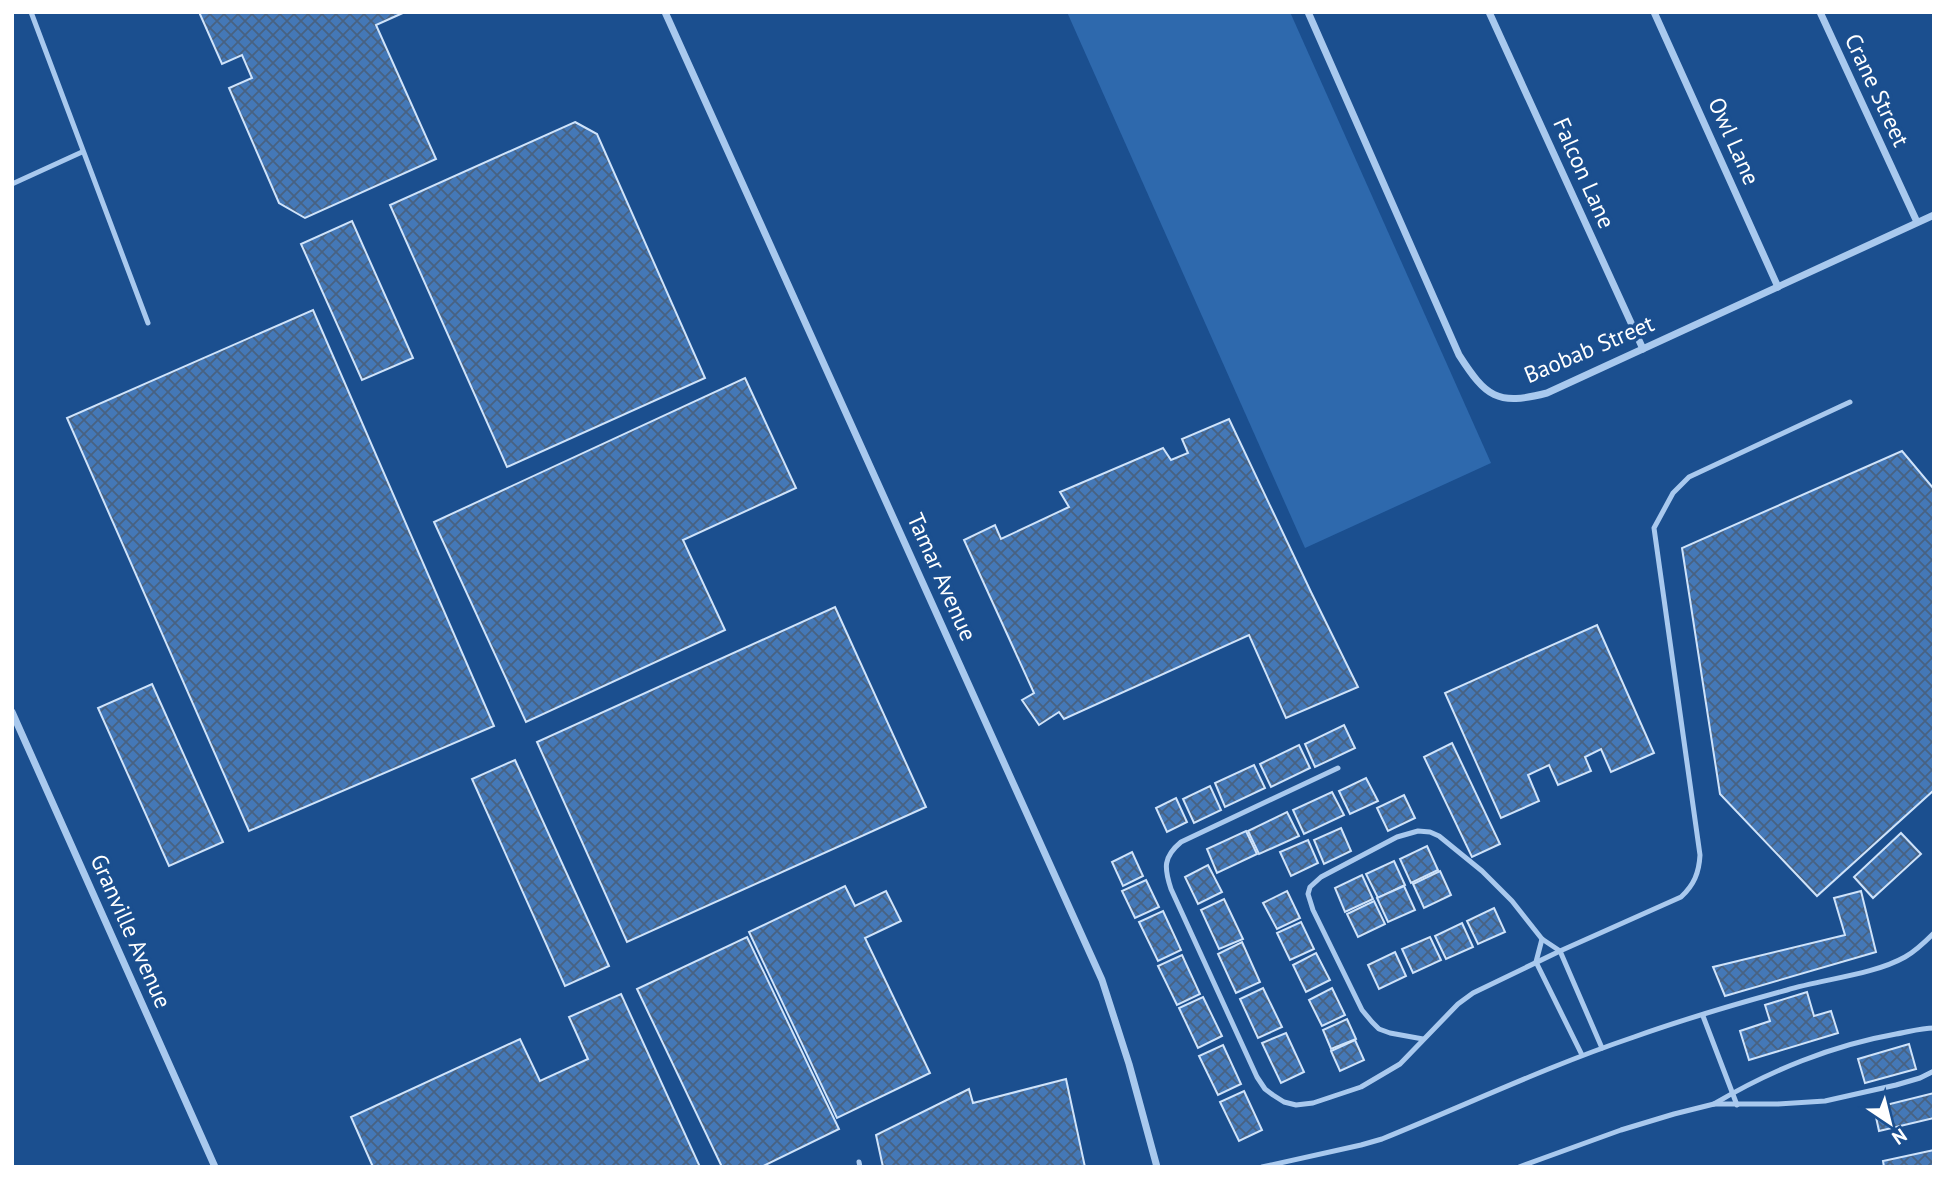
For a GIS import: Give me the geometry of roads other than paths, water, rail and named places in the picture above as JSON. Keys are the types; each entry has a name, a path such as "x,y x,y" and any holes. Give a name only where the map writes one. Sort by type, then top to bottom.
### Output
{"street":[{"name":"Tamar Avenue","path":"665,12 1097,967 1120,1034 1157,1167"},
{"name":"Baobab Street","path":"1308,12 1459,355 1483,387 1495,396 1525,398 1547,393 1934,215"},
{"name":"Falcon Lane","path":"1489,12 1643,349"},
{"name":"Owl Lane","path":"1654,12 1778,286"},
{"name":"Crane Street","path":"1820,12 1917,222"},
{"name":"Granville Avenue","path":"12,712 215,1167"}],"lane":[{"path":"31,12 148,323"},
{"path":"12,184 82,152"},
{"path":"1338,768 1181,842 1169,855 1166,868 1167,876 1257,1077 1265,1089 1284,1102 1296,1105 1313,1103 1362,1087 1400,1064 1458,1003 1489,984 1681,897 1687,891 1698,874 1700,855 1654,528 1673,493 1689,477 1850,402"},
{"path":"1423,1039 1379,1029 1362,1010 1313,910 1308,894 1310,887 1321,877 1397,837 1418,831 1439,836 1482,871 1512,901 1542,939 1560,951 1602,1048"},
{"path":"1262,1167 1382,1139 1602,1048 1789,989 1876,969 1905,957 1934,933"},
{"path":"1542,939 1536,962 1583,1055"},
{"path":"1703,1016 1737,1105"},
{"path":"1519,1167 1621,1130 1714,1104 1833,1048 1934,1028"},
{"path":"1714,1104 1825,1101 1896,1085 1934,1071"}]}
